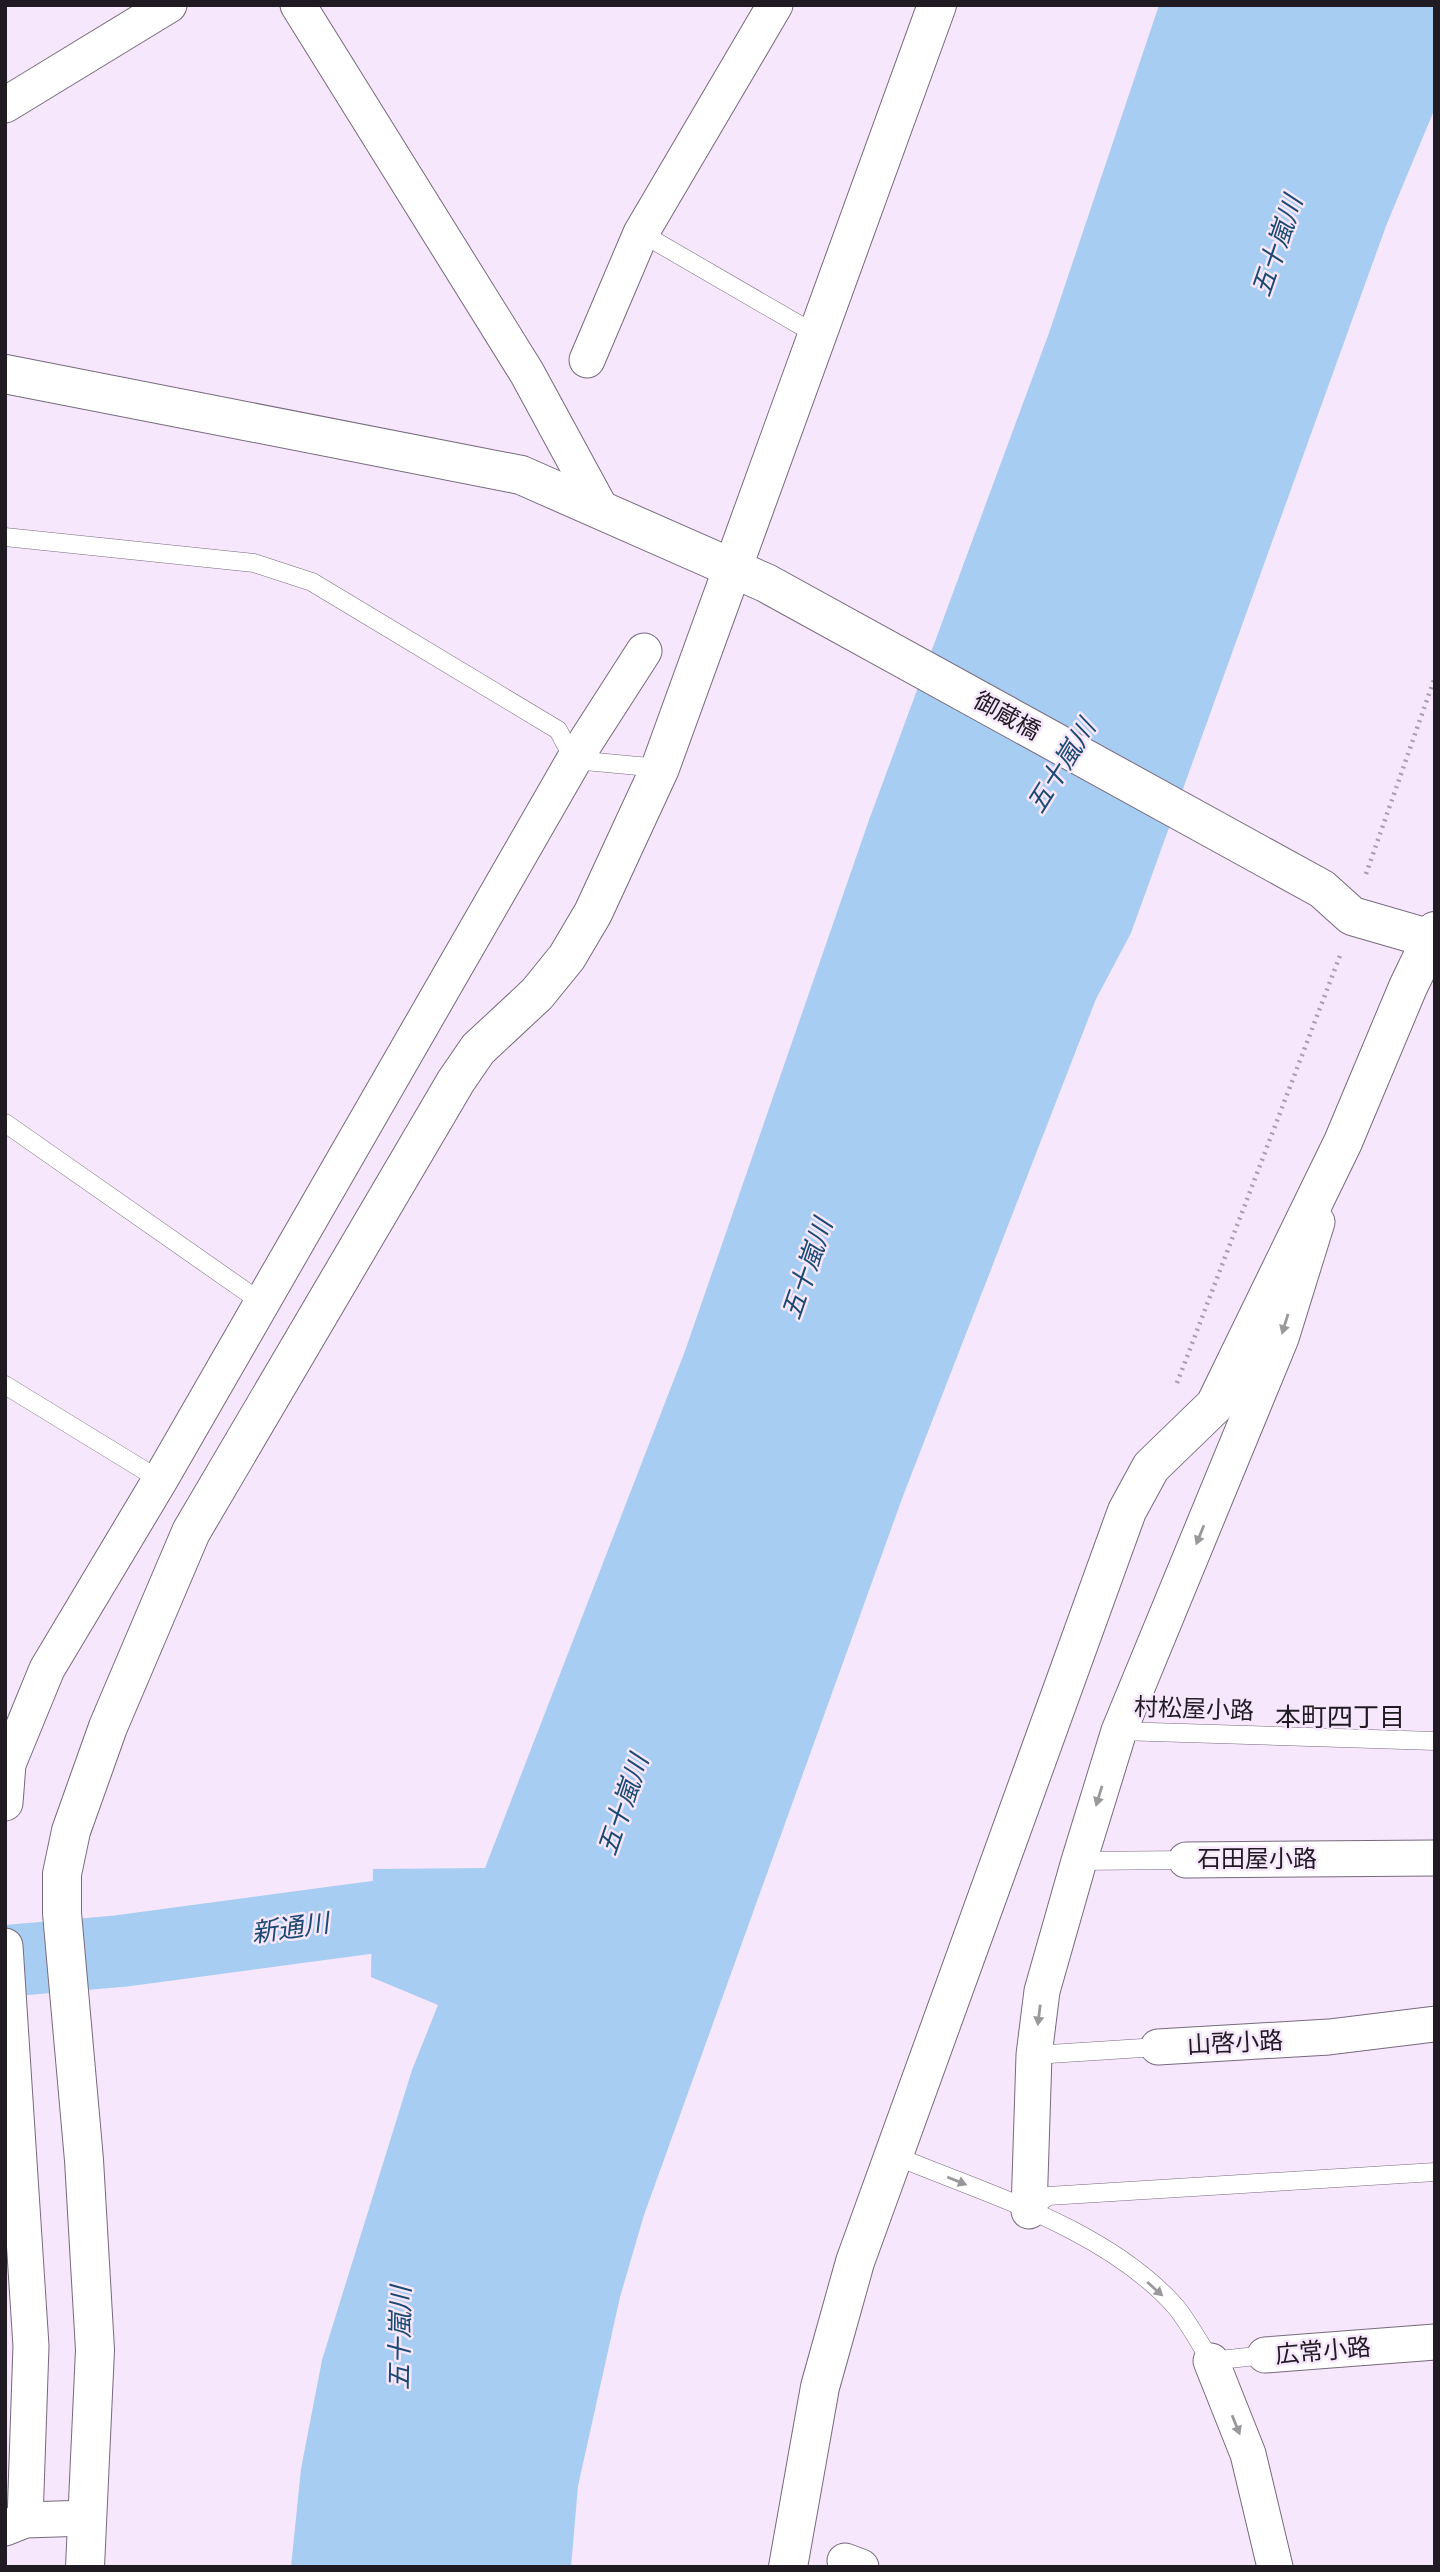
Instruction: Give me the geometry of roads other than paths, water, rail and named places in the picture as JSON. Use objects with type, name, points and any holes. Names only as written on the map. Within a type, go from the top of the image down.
[{"type":"street","points":[[5,105],[169,5]]},
{"type":"street","points":[[298,5],[527,373],[602,511]]},
{"type":"street","points":[[587,360],[641,233],[775,5]]},
{"type":"street","points":[[85,2567],[95,2350],[84,2160],[62,1913],[62,1874],[71,1831],[108,1727],[191,1532],[456,1082],[478,1049],[537,994],[567,957],[593,913],[660,768],[937,5]]},
{"type":"street","name":"御蔵橋","points":[[5,374],[521,475],[766,583],[1322,889],[1352,916],[1434,937]]},
{"type":"street","points":[[5,1803],[8,1764],[47,1669],[160,1480],[574,760],[644,651]]},
{"type":"street","points":[[788,2567],[820,2387],[855,2262],[1127,1511],[1151,1467],[1215,1405],[1343,1142],[1408,987],[1434,937]]},
{"type":"street","points":[[1029,2211],[1034,2055],[1042,1991],[1079,1861],[1119,1731],[1281,1338],[1343,1142]]},
{"type":"street","name":"石田屋小路","points":[[1186,1860],[1435,1858]]},
{"type":"street","points":[[5,1947],[31,2346],[15,2524],[88,2518]]},
{"type":"street","name":"山啓小路","points":[[1158,2047],[1329,2037],[1435,2024]]},
{"type":"street","name":"広常小路","points":[[1265,2355],[1435,2342]]},
{"type":"street","points":[[1211,2361],[1248,2454],[1275,2567]]},
{"type":"lane","points":[[641,233],[817,335]]},
{"type":"lane","points":[[5,537],[254,564],[312,582],[558,730],[574,760],[660,768]]},
{"type":"lane","points":[[5,1123],[261,1302]]},
{"type":"lane","points":[[5,1385],[160,1480]]},
{"type":"lane","name":"村松屋小路","points":[[1119,1731],[1435,1741]]},
{"type":"lane","name":"石田屋小路","points":[[1079,1861],[1186,1860]]},
{"type":"lane","name":"山啓小路","points":[[1034,2055],[1158,2047]]},
{"type":"lane","points":[[893,2155],[1079,2233],[1127,2263],[1176,2308],[1211,2361]]},
{"type":"lane","points":[[1029,2211],[1048,2196],[1435,2172]]},
{"type":"lane","name":"広常小路","points":[[1211,2361],[1265,2355]]},
{"type":"water","name":"五十嵐川","points":[[1159,5],[1435,5],[1435,108],[1386,226],[1131,933],[1096,999],[903,1496],[644,2215],[620,2297],[578,2486],[571,2567],[291,2567],[301,2469],[322,2360],[412,2070],[438,2005],[371,1977],[373,1869],[485,1868],[685,1351],[869,820],[1049,333]]},
{"type":"waterway","name":"新通川","points":[[5,1961],[121,1951],[382,1916],[469,1931]]},
{"type":"district","name":"本町四丁目","points":[[1340,1717]]}]
